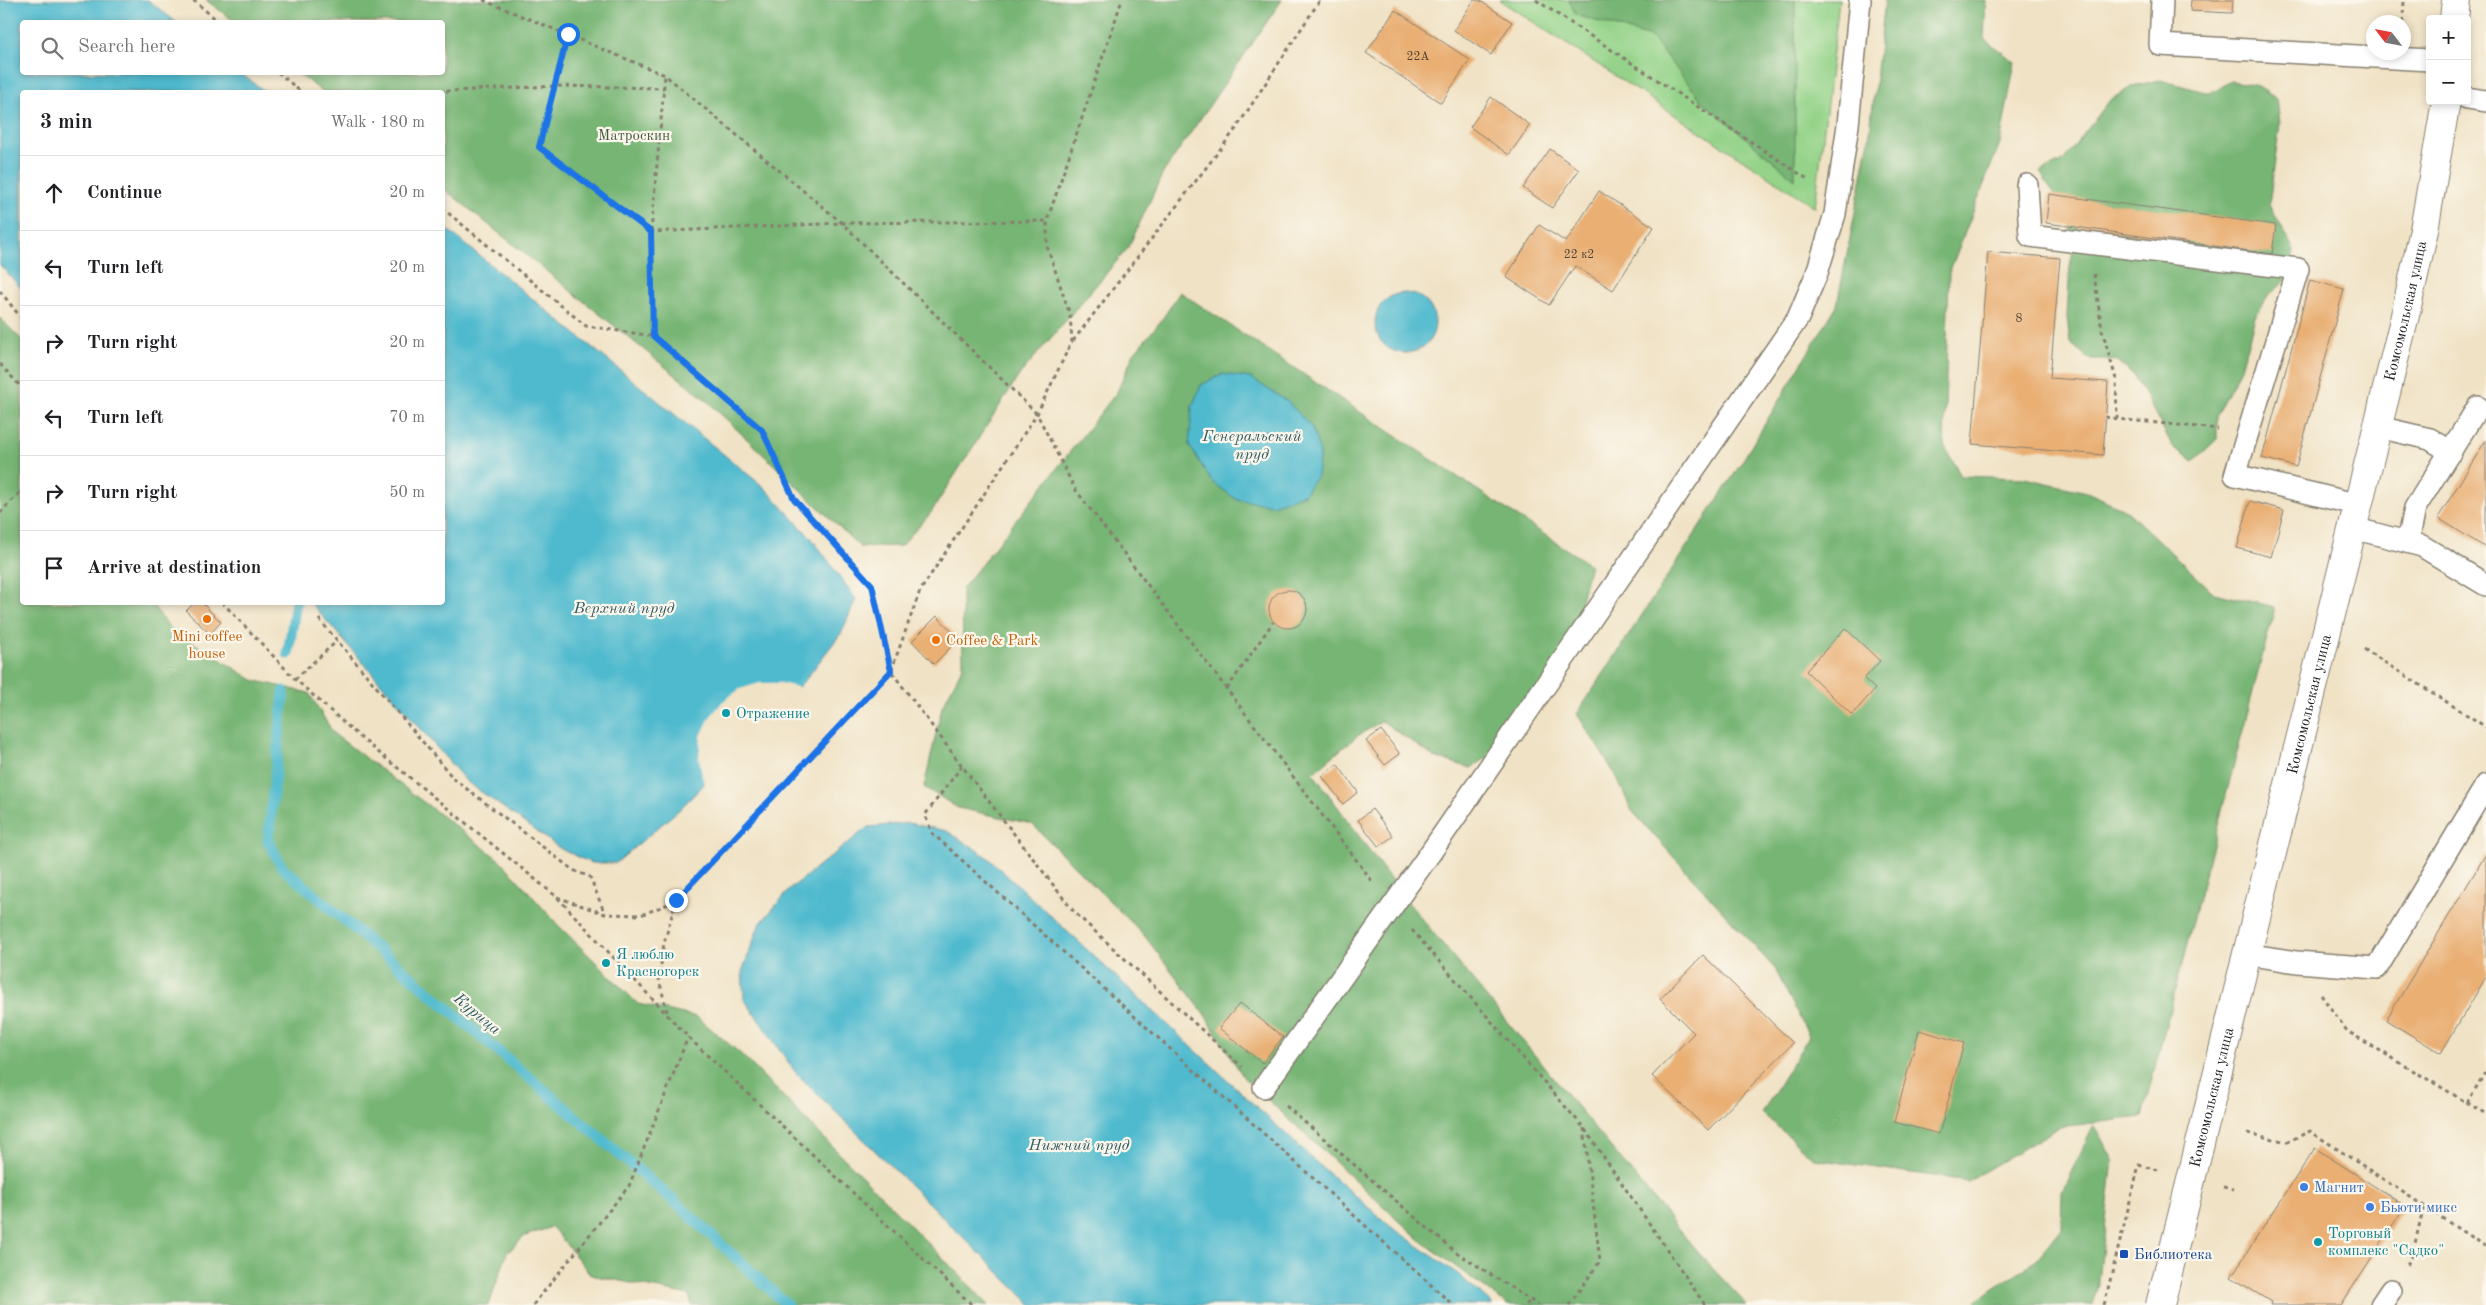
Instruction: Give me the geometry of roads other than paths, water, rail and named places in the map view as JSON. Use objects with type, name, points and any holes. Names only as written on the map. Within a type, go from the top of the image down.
[{"type":"street","points":[[2454,15],[2456,0]]},
{"type":"street","name":"Комсомольская улица","points":[[2160,1305],[2378,427],[2424,230],[2445,105]]},
{"type":"lane","points":[[1264,1087],[1602,606],[1798,318],[1817,274],[1835,214],[1848,125],[1860,0]]},
{"type":"lane","points":[[2162,0],[2160,45],[2426,60]]},
{"type":"lane","points":[[2471,99],[2486,101]]},
{"type":"lane","points":[[2027,185],[2030,236],[2298,270],[2235,475],[2356,516],[2408,542],[2422,546],[2486,585]]},
{"type":"lane","points":[[2408,542],[2415,508],[2478,407]]},
{"type":"lane","points":[[2378,427],[2430,439],[2451,452]]},
{"type":"lane","points":[[2246,954],[2297,962],[2377,968],[2486,785]]},
{"type":"water","points":[[0,0],[148,0],[173,20],[20,20],[20,75],[243,75],[263,90],[20,90],[20,287],[0,265]]},
{"type":"water","name":"Верхний пруд","points":[[445,228],[765,488],[813,540],[856,599],[842,632],[805,680],[681,808],[616,863],[591,863],[561,849],[466,781],[313,605],[445,605]]},
{"type":"water","points":[[1405,293],[1422,298],[1430,306],[1435,323],[1430,340],[1422,348],[1405,353],[1388,348],[1380,340],[1375,323],[1380,306],[1388,298]]},
{"type":"water","name":"Генеральский пруд","points":[[1222,374],[1251,378],[1288,402],[1311,426],[1320,452],[1317,476],[1304,494],[1273,505],[1236,499],[1212,482],[1189,445],[1192,407],[1201,385]]},
{"type":"water","name":"Нижний пруд","points":[[908,823],[947,831],[986,856],[1317,1163],[1390,1226],[1458,1274],[1493,1305],[1032,1305],[796,1073],[744,999],[742,972],[759,925],[790,889],[868,827]]},
{"type":"waterway","name":"Курица","points":[[288,654],[296,605]]},
{"type":"waterway","name":"Курица","points":[[284,691],[268,841],[282,867],[673,1200],[787,1305]]},
{"type":"place","name":"Mini coffee house","points":[[207,619]]},
{"type":"place","name":"Coffee & Park","points":[[936,640]]},
{"type":"place","name":"Отражение","points":[[726,713]]},
{"type":"place","name":"Я люблю Красногорск","points":[[606,963]]},
{"type":"place","name":"Магнит","points":[[2304,1187]]},
{"type":"place","name":"Бьюти микс","points":[[2370,1207]]},
{"type":"place","name":"Торговый комплекс \"Садко\"","points":[[2318,1242]]},
{"type":"place","name":"Библиотека","points":[[2124,1254]]},
{"type":"park label","name":"Матроскин","points":[[634,135]]}]
